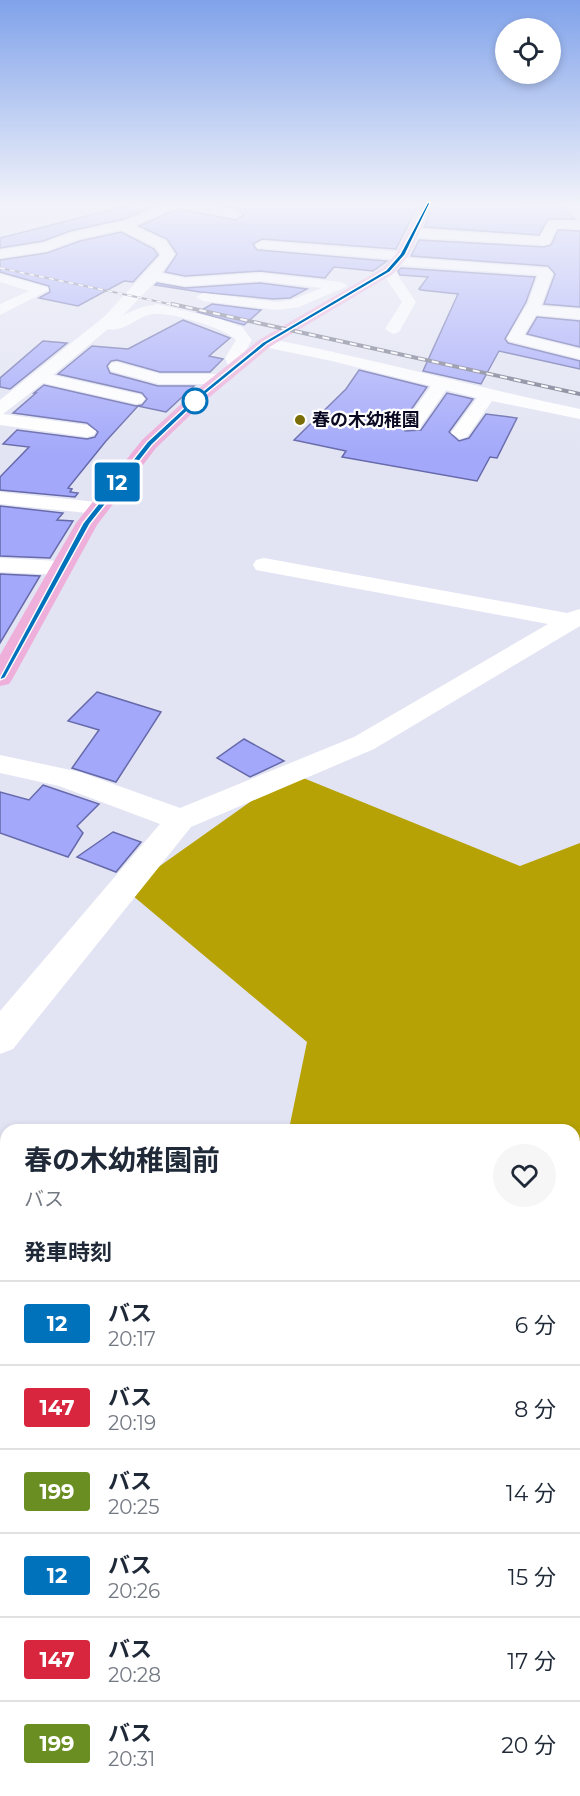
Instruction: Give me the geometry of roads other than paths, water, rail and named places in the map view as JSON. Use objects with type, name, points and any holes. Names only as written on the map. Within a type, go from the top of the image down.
[{"type":"main road","points":[[0,678],[60,568],[97,508],[149,444],[265,343],[314,314],[349,287]]},
{"type":"street","points":[[0,310],[42,290],[31,287]]},
{"type":"street","points":[[0,409],[102,328],[143,287]]},
{"type":"street","points":[[203,297],[277,306],[294,304],[338,287]]},
{"type":"street","points":[[393,329],[410,302],[402,287]]},
{"type":"street","points":[[541,287],[515,338],[580,354]]},
{"type":"street","points":[[102,328],[108,328],[147,310],[157,309],[215,322],[236,330],[244,340],[233,358],[228,373],[159,379],[117,367]]},
{"type":"street","points":[[531,310],[580,314]]},
{"type":"street","points":[[80,345],[69,339],[85,321]]},
{"type":"street","points":[[265,343],[580,414]]},
{"type":"street","points":[[38,377],[136,399]]},
{"type":"street","points":[[412,425],[442,383]]},
{"type":"street","points":[[460,433],[488,395]]},
{"type":"street","points":[[0,419],[87,431]]},
{"type":"street","points":[[0,498],[97,508]]},
{"type":"street","points":[[0,565],[60,568]]},
{"type":"street","points":[[264,565],[574,618]]},
{"type":"street","points":[[0,1038],[180,820],[364,743],[574,618]]},
{"type":"street","points":[[0,764],[29,768],[101,788],[180,820]]},
{"type":"railway","points":[[89,287],[179,306]]},
{"type":"railway","points":[[172,304],[580,394]]},
{"type":"place","name":"春の木幼稚園","points":[[300,420]]}]
